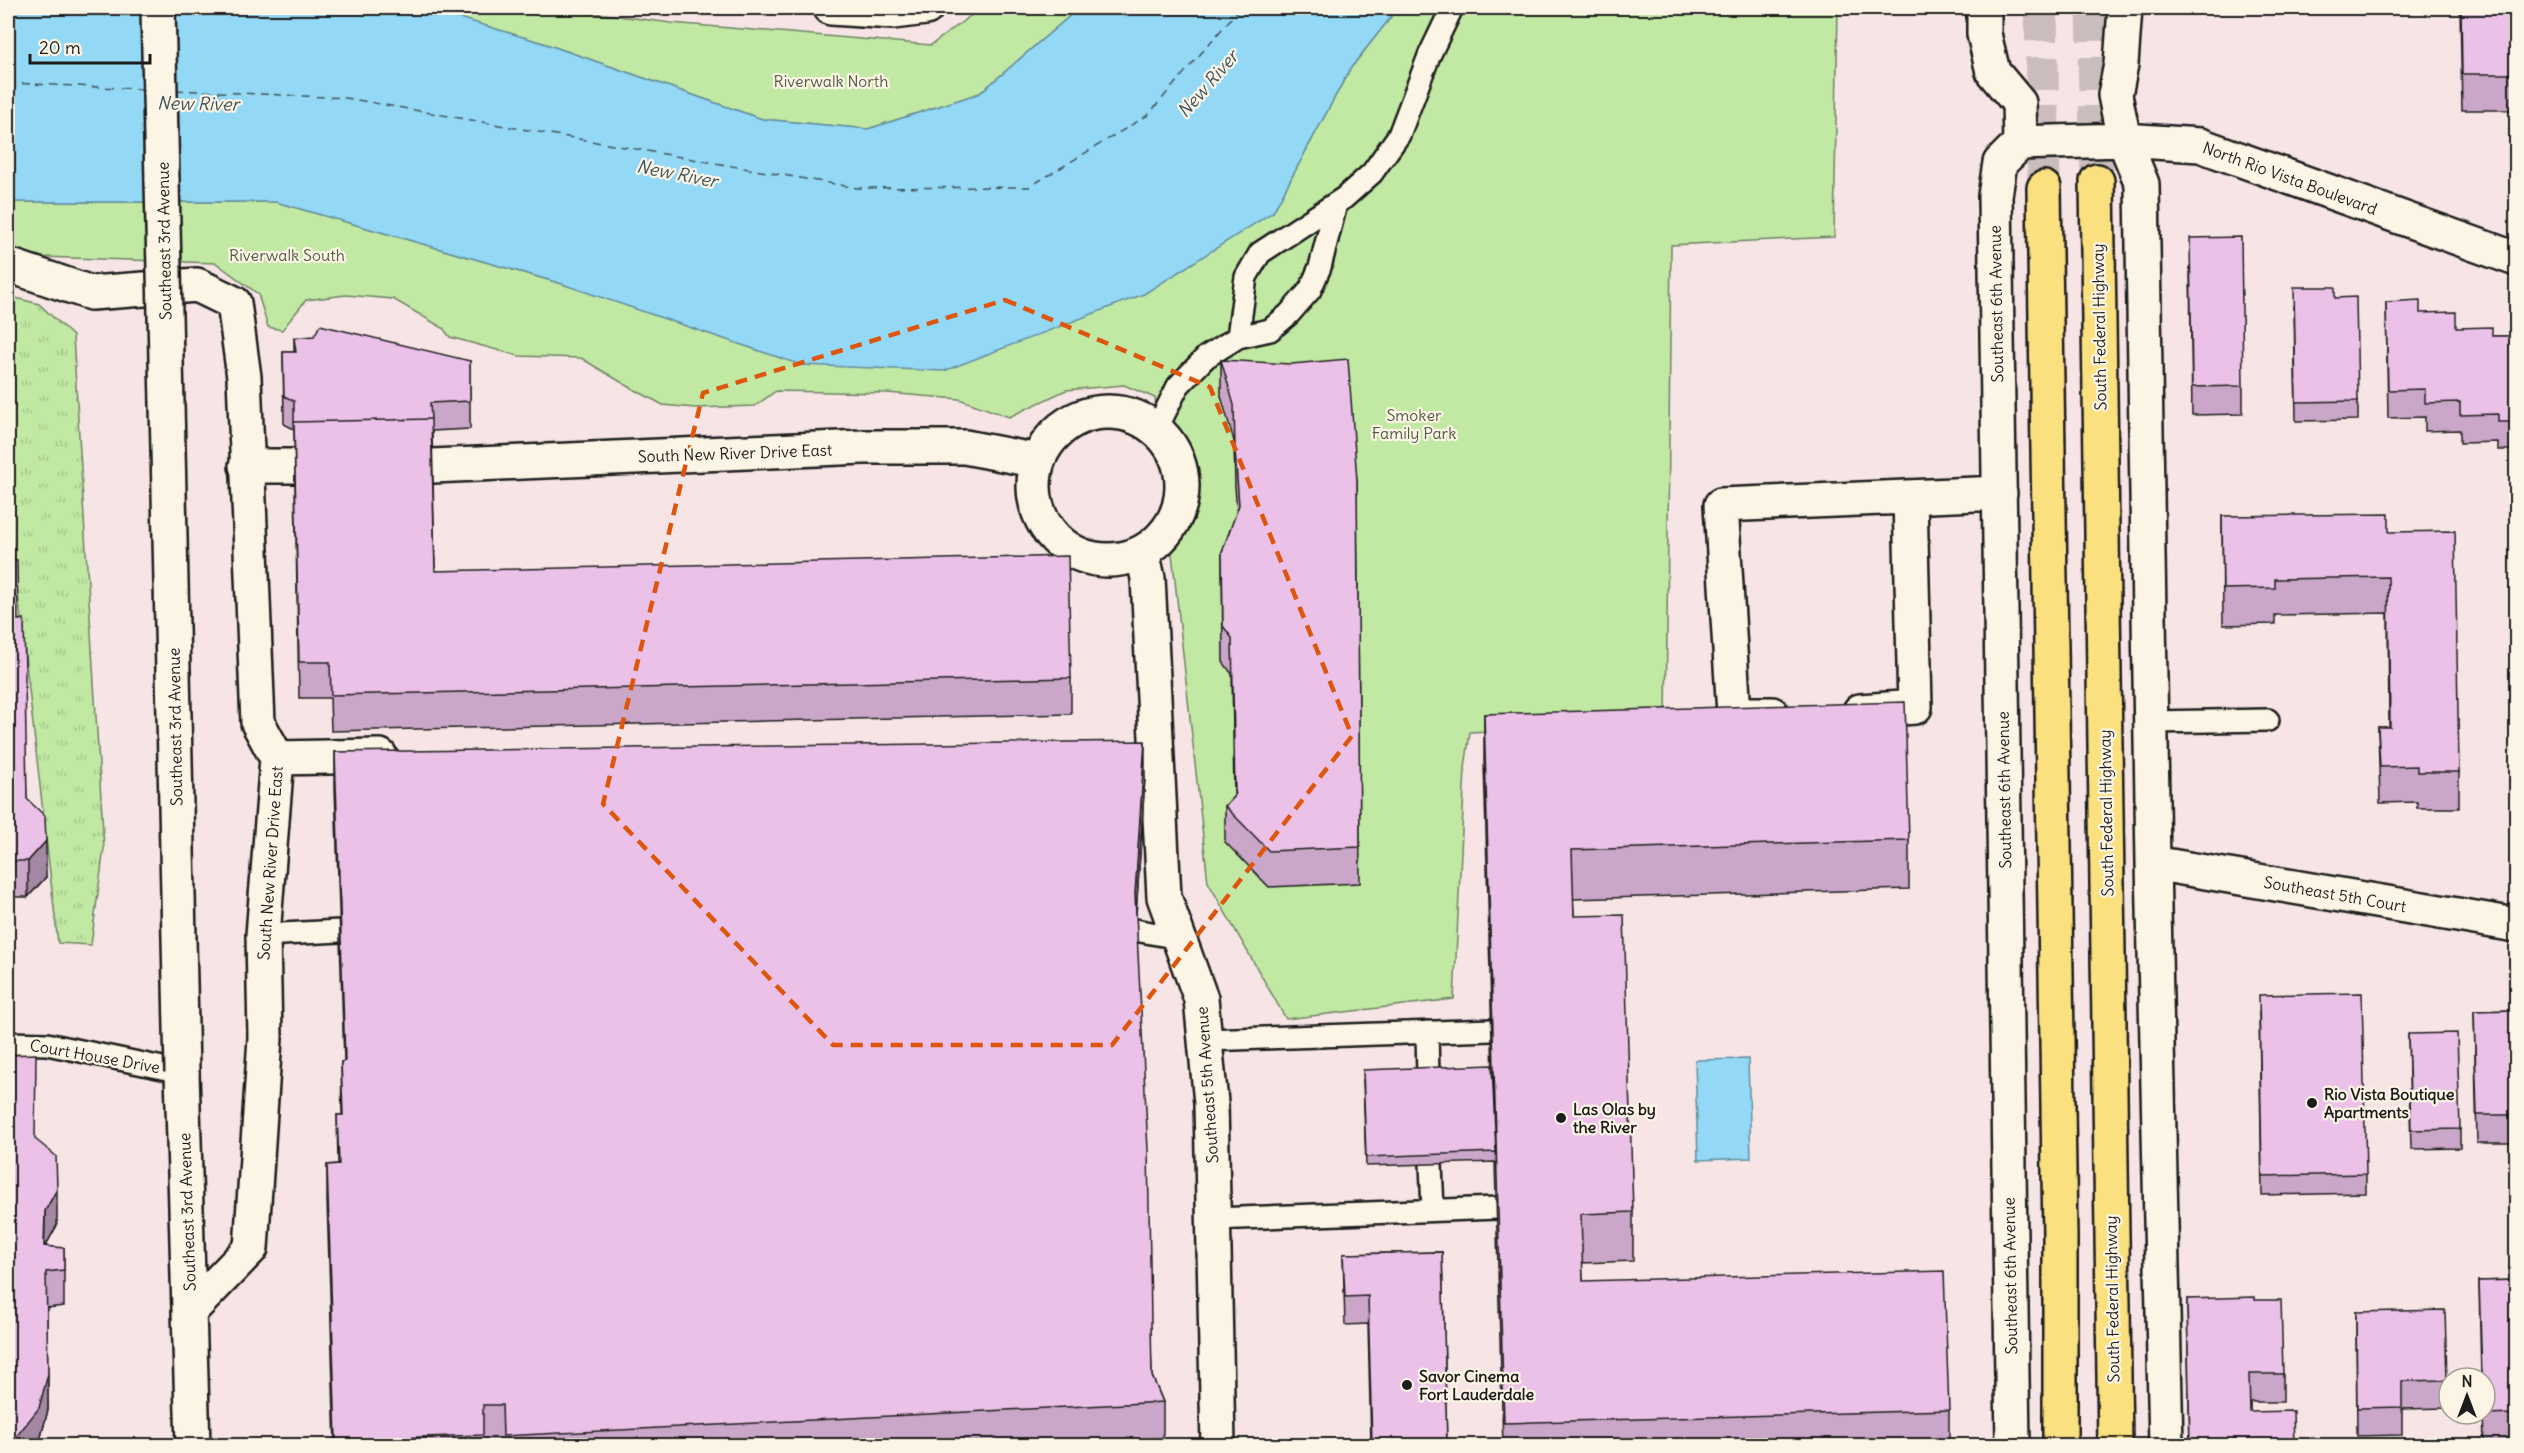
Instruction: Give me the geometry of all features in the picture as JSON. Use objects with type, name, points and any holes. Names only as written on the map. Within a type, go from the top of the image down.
[{"type":"main road","name":"South Federal Highway","points":[[2097,181],[2115,1446]]},
{"type":"main road","points":[[2044,188],[2060,1225],[2060,1446]]},
{"type":"street","name":"Southeast 3rd Avenue","points":[[158,8],[182,1072],[193,1446]]},
{"type":"street","points":[[837,8],[893,12],[926,8]]},
{"type":"street","points":[[1984,8],[1984,34],[1993,72],[2019,103],[2020,143]]},
{"type":"street","points":[[2125,8],[2121,64],[2115,95],[2124,140],[2142,184],[2153,863],[2166,1446]]},
{"type":"street","name":"North Rio Vista Boulevard","points":[[2020,143],[2124,140],[2200,145],[2517,259]]},
{"type":"street","name":"Southeast 6th Avenue","points":[[2013,1446],[1995,196],[2000,163],[2020,143]]},
{"type":"street","name":"South New River Drive East","points":[[8,265],[91,293],[196,285],[234,303],[244,377],[258,723],[277,758],[263,935],[265,1038],[251,1248],[190,1311]]},
{"type":"street","points":[[1111,412],[1134,417],[1156,430],[1170,446],[1180,467],[1182,490],[1176,515],[1163,537],[1142,552],[1118,560],[1092,559],[1068,549],[1049,532],[1037,509],[1033,483],[1038,461],[1050,440],[1066,424],[1088,415],[1111,412]]},
{"type":"street","name":"South New River Drive East","points":[[432,466],[863,447],[965,447],[1038,461]]},
{"type":"street","points":[[246,466],[294,466]]},
{"type":"street","points":[[1799,714],[1734,714],[1721,505],[2000,493]]},
{"type":"street","points":[[1832,723],[1831,714],[1915,707],[1910,497]]},
{"type":"street","name":"Southeast 5th Avenue","points":[[1142,552],[1148,578],[1144,742],[1164,897],[1201,999],[1211,1103],[1218,1446]]},
{"type":"street","points":[[277,758],[408,756]]},
{"type":"street","name":"Southeast 5th Court","points":[[2153,863],[2517,925]]},
{"type":"lane","points":[[1238,337],[1246,277],[1260,253],[1336,204],[1372,173],[1399,135],[1429,56],[1452,8]]},
{"type":"lane","points":[[1156,430],[1178,386],[1206,357],[1238,337],[1270,330],[1289,314],[1310,290],[1320,267],[1336,204]]},
{"type":"lane","points":[[2151,722],[2268,720]]},
{"type":"lane","points":[[1135,930],[1179,938]]},
{"type":"lane","points":[[263,935],[340,931]]},
{"type":"lane","points":[[1205,1040],[1492,1030]]},
{"type":"lane","points":[[1427,1032],[1428,1077]]},
{"type":"lane","name":"Court House Drive","points":[[8,1043],[47,1044],[182,1072]]},
{"type":"lane","points":[[1431,1164],[1433,1209]]},
{"type":"lane","points":[[1214,1219],[1497,1208]]},
{"type":"highlighted area","points":[[1005,300],[1210,387],[1352,736],[1112,1045],[833,1045],[603,804],[703,393]]},
{"type":"green space","name":"Riverwalk North","points":[[426,8],[559,8],[671,23],[931,45],[981,8],[1079,8],[980,93],[868,129],[762,119],[543,43]]},
{"type":"green space","name":"Smoker Family Park","points":[[1398,8],[1838,8],[1834,237],[1671,245],[1666,723],[1470,732],[1465,768],[1454,999],[1286,1019],[1208,882],[1155,398],[1124,385],[1066,390],[1009,417],[959,399],[887,393],[776,391],[755,406],[695,408],[663,405],[581,358],[519,356],[450,337],[443,328],[393,299],[346,295],[306,300],[282,330],[268,327],[258,294],[216,263],[42,257],[8,247],[8,202],[276,202],[559,283],[1273,212],[1350,69]]},
{"type":"green space","points":[[8,296],[39,304],[73,336],[104,848],[91,945],[58,943],[8,506]]},
{"type":"water","name":"New River","points":[[8,8],[426,8],[543,43],[762,119],[868,129],[980,93],[1079,8],[1398,8],[1350,69],[1273,212],[1144,294],[944,371],[801,365],[559,283],[276,202],[8,202]]},
{"type":"water","points":[[1748,1059],[1751,1158],[1698,1160],[1695,1060]]},
{"type":"building","points":[[2461,8],[2517,8],[2515,74],[2462,74]]},
{"type":"building","points":[[2241,237],[2243,386],[2192,387],[2190,238]]},
{"type":"building","points":[[2294,287],[2335,287],[2335,298],[2356,297],[2358,401],[2296,402]]},
{"type":"building","points":[[2420,300],[2420,313],[2456,312],[2456,328],[2492,327],[2492,336],[2517,336],[2517,422],[2498,422],[2498,414],[2460,415],[2460,402],[2425,403],[2425,389],[2388,390],[2386,302]]},
{"type":"building","points":[[320,325],[470,361],[470,401],[430,403],[431,419],[294,422],[294,401],[284,396],[283,352],[296,352],[294,338],[314,336]]},
{"type":"building","points":[[1348,359],[1357,480],[1360,847],[1269,851],[1225,806],[1235,795],[1232,638],[1223,626],[1222,552],[1239,505],[1234,405],[1221,360],[1291,364]]},
{"type":"building","points":[[431,419],[435,571],[1068,556],[1071,678],[331,695],[330,662],[299,662],[294,422]]},
{"type":"building","points":[[2389,514],[2389,532],[2455,531],[2459,772],[2417,772],[2417,766],[2380,767],[2378,727],[2390,727],[2388,577],[2275,579],[2275,588],[2223,589],[2222,516]]},
{"type":"building","points":[[8,560],[17,560],[18,620],[24,619],[27,799],[45,816],[46,841],[28,861],[8,861]]},
{"type":"building","name":"Las Olas by the River","points":[[1905,702],[1909,840],[1572,850],[1574,916],[1624,915],[1633,1212],[1581,1214],[1583,1281],[1944,1271],[1949,1410],[1504,1423],[1484,714]]},
{"type":"building","points":[[1145,741],[1135,894],[1148,1150],[1152,1376],[1163,1402],[503,1436],[502,1405],[483,1405],[483,1435],[336,1440],[327,1165],[339,1164],[337,1115],[343,1115],[341,1062],[345,1061],[335,752]]},
{"type":"building","name":"Rio Vista Boutique Apartments","points":[[2362,993],[2366,1174],[2262,1176],[2259,995]]},
{"type":"building","points":[[2517,1010],[2517,1115],[2477,1115],[2474,1011]]},
{"type":"building","points":[[2457,1033],[2460,1129],[2411,1130],[2408,1034]]},
{"type":"building","points":[[36,1054],[35,1139],[56,1156],[57,1189],[45,1211],[44,1246],[64,1248],[64,1270],[46,1272],[48,1374],[39,1408],[16,1437],[8,1441],[8,1055]]},
{"type":"building","points":[[1492,1065],[1496,1152],[1366,1157],[1363,1070]]},
{"type":"building","name":"Savor Cinema Fort Lauderdale","points":[[1442,1252],[1447,1446],[1372,1446],[1368,1296],[1345,1297],[1343,1254]]},
{"type":"building","points":[[2517,1280],[2517,1414],[2497,1415],[2497,1366],[2482,1366],[2479,1281]]},
{"type":"building","points":[[2255,1297],[2255,1300],[2281,1300],[2283,1374],[2249,1374],[2250,1412],[2293,1411],[2294,1446],[2190,1446],[2187,1299]]},
{"type":"building","points":[[2445,1310],[2447,1366],[2437,1366],[2437,1380],[2402,1381],[2402,1407],[2357,1408],[2356,1312]]},
{"type":"ferry route","points":[[176,90],[346,98],[857,188],[1029,187],[1148,115],[1240,8]]},
{"type":"ferry route","points":[[8,83],[144,89]]},
{"type":"tunnel","points":[[2041,8],[2044,188]]},
{"type":"tunnel","points":[[2093,8],[2097,181]]},
{"type":"place","name":"Rio Vista Boutique Apartments","points":[[2312,1103]]},
{"type":"place","name":"Las Olas by the River","points":[[1561,1118]]},
{"type":"place","name":"Savor Cinema Fort Lauderdale","points":[[1407,1385]]},
{"type":"park label","name":"Riverwalk South","points":[[287,255]]}]
